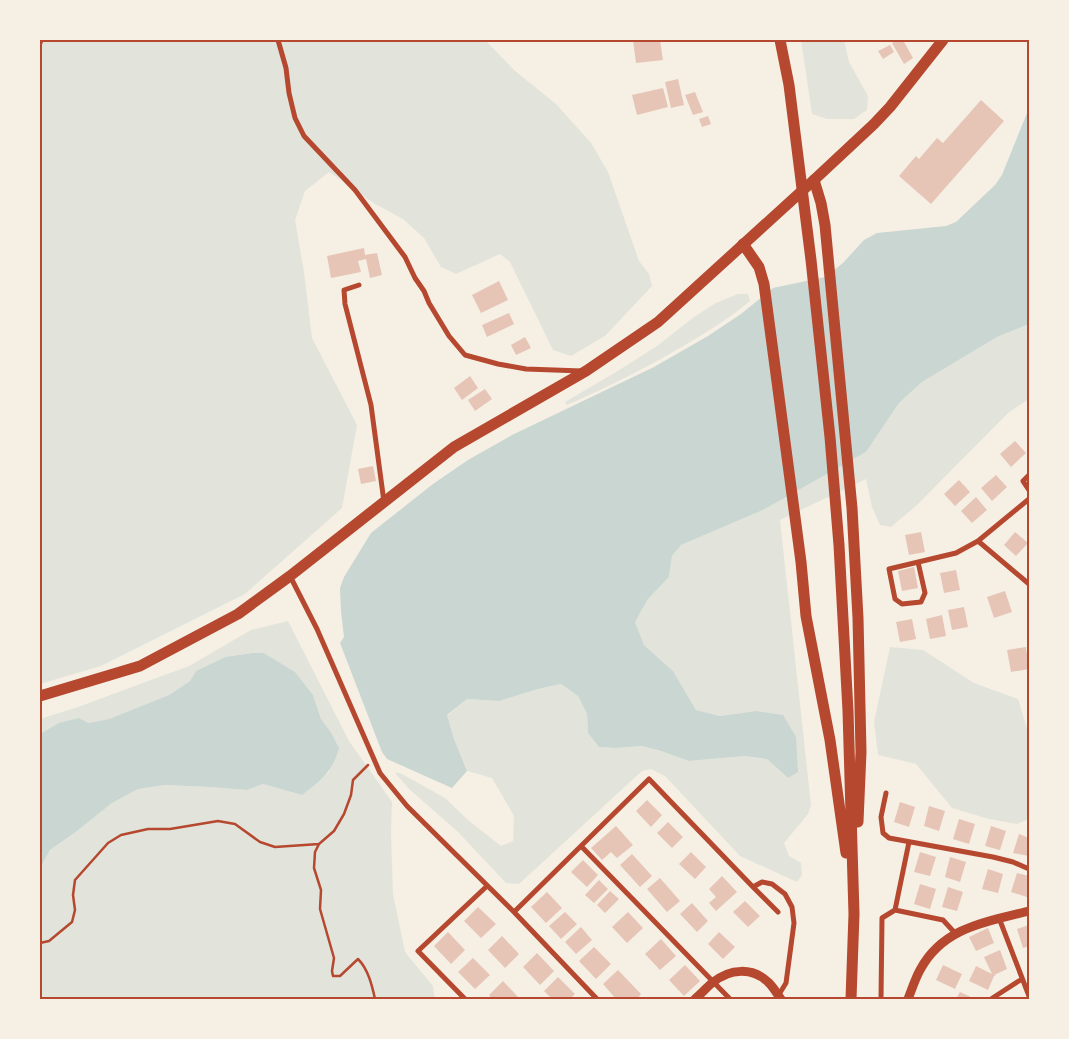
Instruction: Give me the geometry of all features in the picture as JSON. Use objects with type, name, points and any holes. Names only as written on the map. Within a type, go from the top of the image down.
[{"type":"main road","points":[[780,40],[789,84],[811,260],[830,437],[839,545],[848,711],[854,914]]},
{"type":"main road","points":[[40,696],[140,666],[238,614],[290,576],[454,447],[586,371],[658,322],[814,180],[890,107],[943,40]]},
{"type":"main road","points":[[814,180],[825,225],[852,508],[858,618],[861,752],[851,999]]},
{"type":"main road","points":[[742,244],[759,267],[764,284],[801,562],[806,616],[830,740],[854,914]]},
{"type":"street","points":[[278,40],[286,68],[295,118],[304,136],[354,190],[405,257],[449,336],[465,355],[526,369],[586,371]]},
{"type":"street","points":[[359,285],[344,290],[345,304],[371,405],[384,502]]},
{"type":"street","points":[[1029,475],[1023,481],[1029,490]]},
{"type":"street","points":[[918,562],[925,593],[921,602],[902,604],[895,599],[888,569],[956,553],[978,541],[1029,499]]},
{"type":"street","points":[[978,541],[1029,584]]},
{"type":"street","points":[[290,576],[317,629],[380,773],[406,806],[514,912],[597,999]]},
{"type":"street","points":[[514,912],[649,779],[778,912]]},
{"type":"street","points":[[886,793],[881,818],[883,833],[889,838],[993,857],[1013,862],[1029,869]]},
{"type":"street","points":[[895,910],[909,842]]},
{"type":"street","points":[[581,846],[730,999]]},
{"type":"street","points":[[695,999],[720,977],[732,972],[745,971],[759,974],[780,997],[786,983],[794,923],[792,907],[785,894],[772,884],[762,882],[753,886]]},
{"type":"street","points":[[464,999],[418,951],[487,886]]},
{"type":"street","points":[[881,999],[882,918],[895,910],[943,920],[955,933]]},
{"type":"street","points":[[908,999],[920,971],[929,956],[940,944],[955,933],[973,925],[1029,911]]},
{"type":"street","points":[[999,918],[1029,996]]},
{"type":"street","points":[[991,999],[1022,979]]},
{"type":"path","points":[[374,760],[353,780],[351,795],[339,822],[334,831],[319,844],[315,852],[314,868],[321,890],[320,909],[334,958],[333,976],[340,976],[358,959],[363,964],[375,999]]},
{"type":"path","points":[[40,943],[49,940],[72,922],[75,910],[73,896],[75,880],[108,843],[121,835],[148,829],[170,829],[218,821],[235,824],[260,842],[275,848],[319,844]]},
{"type":"shaded area","points":[[40,40],[485,40],[514,70],[556,104],[591,143],[608,172],[639,261],[649,274],[652,286],[605,336],[571,356],[553,350],[510,262],[500,254],[456,274],[441,267],[424,238],[403,219],[375,204],[329,172],[305,191],[295,220],[312,338],[357,425],[342,508],[245,594],[101,666],[40,684]]},
{"type":"shaded area","points":[[801,40],[844,40],[849,62],[868,96],[867,110],[854,119],[827,119],[812,114]]},
{"type":"shaded area","points":[[1029,108],[1029,324],[997,337],[922,382],[899,403],[866,452],[763,510],[681,545],[672,556],[669,577],[648,599],[635,622],[644,645],[673,671],[696,710],[720,716],[756,711],[783,715],[796,737],[798,772],[788,778],[767,759],[745,756],[689,761],[642,746],[599,747],[588,733],[587,714],[578,696],[561,684],[499,701],[467,699],[447,715],[467,771],[452,788],[387,759],[382,752],[340,643],[344,637],[340,588],[344,577],[371,533],[433,484],[468,460],[512,435],[654,367],[708,336],[741,314],[773,288],[825,277],[843,263],[864,240],[877,233],[946,226],[956,222],[995,185],[1002,175]]},
{"type":"shaded area","points":[[738,294],[748,294],[750,301],[727,319],[645,368],[567,405],[565,402],[657,346],[694,317],[716,303]]},
{"type":"shaded area","points":[[1029,324],[1029,399],[1009,412],[917,505],[891,527],[880,525],[872,507],[866,479],[780,520],[811,805],[808,814],[784,843],[789,856],[801,863],[802,875],[797,882],[740,856],[665,776],[651,769],[642,771],[519,884],[506,883],[457,831],[409,789],[395,773],[400,773],[445,798],[468,820],[501,846],[513,841],[514,816],[492,778],[467,771],[447,716],[467,699],[499,701],[561,684],[578,696],[587,714],[588,733],[599,747],[642,746],[689,761],[745,756],[767,759],[788,778],[756,711],[720,716],[696,710],[673,671],[644,645],[635,622],[648,599],[669,577],[672,556],[681,545],[763,510],[866,452],[899,403],[922,382],[997,337]]},
{"type":"shaded area","points":[[288,621],[349,741],[392,802],[393,894],[405,952],[433,986],[435,999],[40,999],[40,868],[50,850],[112,803],[138,789],[165,785],[247,790],[263,784],[302,795],[329,772],[330,731],[321,719],[313,695],[295,672],[264,653],[225,657],[196,671],[190,681],[169,695],[109,719],[40,734],[40,719],[189,666],[251,630]]},
{"type":"shaded area","points":[[890,647],[923,650],[974,683],[1018,699],[1029,735],[1029,819],[1017,824],[989,819],[952,808],[916,764],[878,755],[874,722]]},
{"type":"shaded area","points":[[264,653],[295,672],[313,695],[321,719],[339,748],[333,764],[320,780],[302,795],[263,784],[247,790],[165,785],[138,789],[112,803],[50,850],[40,868],[40,734],[59,723],[79,718],[88,723],[109,719],[169,695],[190,681],[196,671],[225,657]]},
{"type":"building","points":[[633,40],[660,40],[663,60],[636,63]]},
{"type":"building","points":[[897,40],[903,40],[913,58],[904,64],[892,43]]},
{"type":"building","points":[[890,45],[894,52],[883,59],[878,51]]},
{"type":"building","points":[[678,79],[684,105],[671,108],[665,82]]},
{"type":"building","points":[[663,88],[668,107],[637,115],[632,95]]},
{"type":"building","points":[[695,92],[703,112],[693,115],[685,95]]},
{"type":"building","points":[[981,100],[1004,121],[931,204],[899,176],[916,156],[919,159],[937,138],[943,143]]},
{"type":"building","points":[[708,116],[711,124],[702,127],[699,119]]},
{"type":"building","points":[[364,248],[365,255],[377,253],[382,275],[370,278],[366,259],[358,261],[361,272],[331,278],[327,256]]},
{"type":"building","points":[[499,281],[508,300],[481,313],[472,295]]},
{"type":"building","points":[[509,313],[514,324],[487,337],[482,325]]},
{"type":"building","points":[[525,337],[531,348],[516,355],[511,345]]},
{"type":"building","points":[[470,376],[478,388],[462,400],[454,388]]},
{"type":"building","points":[[485,389],[492,399],[475,411],[468,400]]},
{"type":"building","points":[[1015,441],[1026,453],[1011,467],[1000,454]]},
{"type":"building","points":[[373,466],[376,481],[361,484],[358,469]]},
{"type":"building","points":[[996,475],[1007,487],[992,501],[981,488]]},
{"type":"building","points":[[959,480],[970,492],[955,506],[944,494]]},
{"type":"building","points":[[976,497],[987,510],[972,523],[961,511]]},
{"type":"building","points":[[921,532],[925,552],[909,555],[905,535]]},
{"type":"building","points":[[1015,532],[1028,543],[1016,556],[1004,545]]},
{"type":"building","points":[[914,567],[918,588],[902,591],[898,571]]},
{"type":"building","points":[[956,570],[960,590],[944,593],[940,573]]},
{"type":"building","points":[[1005,591],[1012,612],[994,618],[987,597]]},
{"type":"building","points":[[964,607],[968,627],[952,630],[948,610]]},
{"type":"building","points":[[942,615],[946,636],[930,639],[926,619]]},
{"type":"building","points":[[912,619],[916,639],[900,642],[896,622]]},
{"type":"building","points":[[1026,647],[1029,669],[1011,672],[1007,650]]},
{"type":"building","points":[[647,800],[662,815],[651,827],[636,811]]},
{"type":"building","points":[[900,802],[915,807],[909,827],[894,822]]},
{"type":"building","points":[[929,806],[945,811],[939,831],[924,826]]},
{"type":"building","points":[[959,819],[975,824],[969,844],[953,839]]},
{"type":"building","points":[[668,822],[683,837],[672,848],[657,833]]},
{"type":"building","points":[[616,826],[633,845],[617,858],[611,852],[602,860],[591,848]]},
{"type":"building","points":[[991,826],[1006,831],[1000,850],[985,846]]},
{"type":"building","points":[[1019,834],[1029,838],[1029,856],[1013,853]]},
{"type":"building","points":[[691,852],[706,867],[695,879],[679,864]]},
{"type":"building","points":[[920,852],[936,857],[930,876],[914,872]]},
{"type":"building","points":[[632,854],[652,876],[640,887],[620,865]]},
{"type":"building","points":[[950,857],[966,862],[960,882],[945,877]]},
{"type":"building","points":[[583,860],[598,875],[587,887],[571,872]]},
{"type":"building","points":[[988,869],[1003,874],[998,893],[982,889]]},
{"type":"building","points":[[1017,873],[1029,876],[1027,897],[1011,892]]},
{"type":"building","points":[[722,876],[737,892],[716,911],[709,903],[716,897],[709,889]]},
{"type":"building","points":[[660,878],[680,901],[667,912],[647,889]]},
{"type":"building","points":[[599,880],[608,889],[594,903],[585,895]]},
{"type":"building","points":[[920,884],[936,889],[930,909],[914,904]]},
{"type":"building","points":[[948,887],[963,892],[957,911],[942,907]]},
{"type":"building","points":[[610,891],[619,899],[605,913],[597,905]]},
{"type":"building","points":[[547,892],[562,908],[546,923],[531,907]]},
{"type":"building","points":[[745,901],[760,916],[748,927],[733,912]]},
{"type":"building","points":[[692,903],[708,921],[697,932],[680,914]]},
{"type":"building","points":[[478,907],[496,924],[481,938],[464,921]]},
{"type":"building","points":[[565,912],[577,924],[561,939],[549,926]]},
{"type":"building","points":[[628,912],[643,928],[627,943],[612,927]]},
{"type":"building","points":[[1029,925],[1029,946],[1023,948],[1017,929]]},
{"type":"building","points":[[581,927],[592,940],[576,954],[565,942]]},
{"type":"building","points":[[988,928],[994,943],[976,951],[969,937]]},
{"type":"building","points":[[448,932],[465,950],[451,964],[434,946]]},
{"type":"building","points":[[719,932],[735,947],[723,959],[708,944]]},
{"type":"building","points":[[502,936],[519,954],[505,968],[488,950]]},
{"type":"building","points":[[661,939],[676,956],[660,970],[645,954]]},
{"type":"building","points":[[594,947],[611,964],[596,979],[579,961]]},
{"type":"building","points":[[1000,950],[1007,969],[994,975],[996,976],[994,976],[988,990],[969,981],[976,966],[992,974],[984,957]]},
{"type":"building","points":[[537,953],[554,971],[540,985],[523,967]]},
{"type":"building","points":[[473,958],[490,975],[475,989],[458,972]]},
{"type":"building","points":[[685,965],[700,981],[684,996],[669,980]]},
{"type":"building","points":[[943,965],[962,974],[955,989],[936,980]]},
{"type":"building","points":[[618,970],[641,994],[637,999],[616,999],[603,984]]},
{"type":"building","points":[[558,977],[575,994],[570,999],[552,999],[544,991]]},
{"type":"building","points":[[503,981],[520,999],[492,999],[489,995]]},
{"type":"building","points":[[960,992],[975,999],[956,999]]}]
